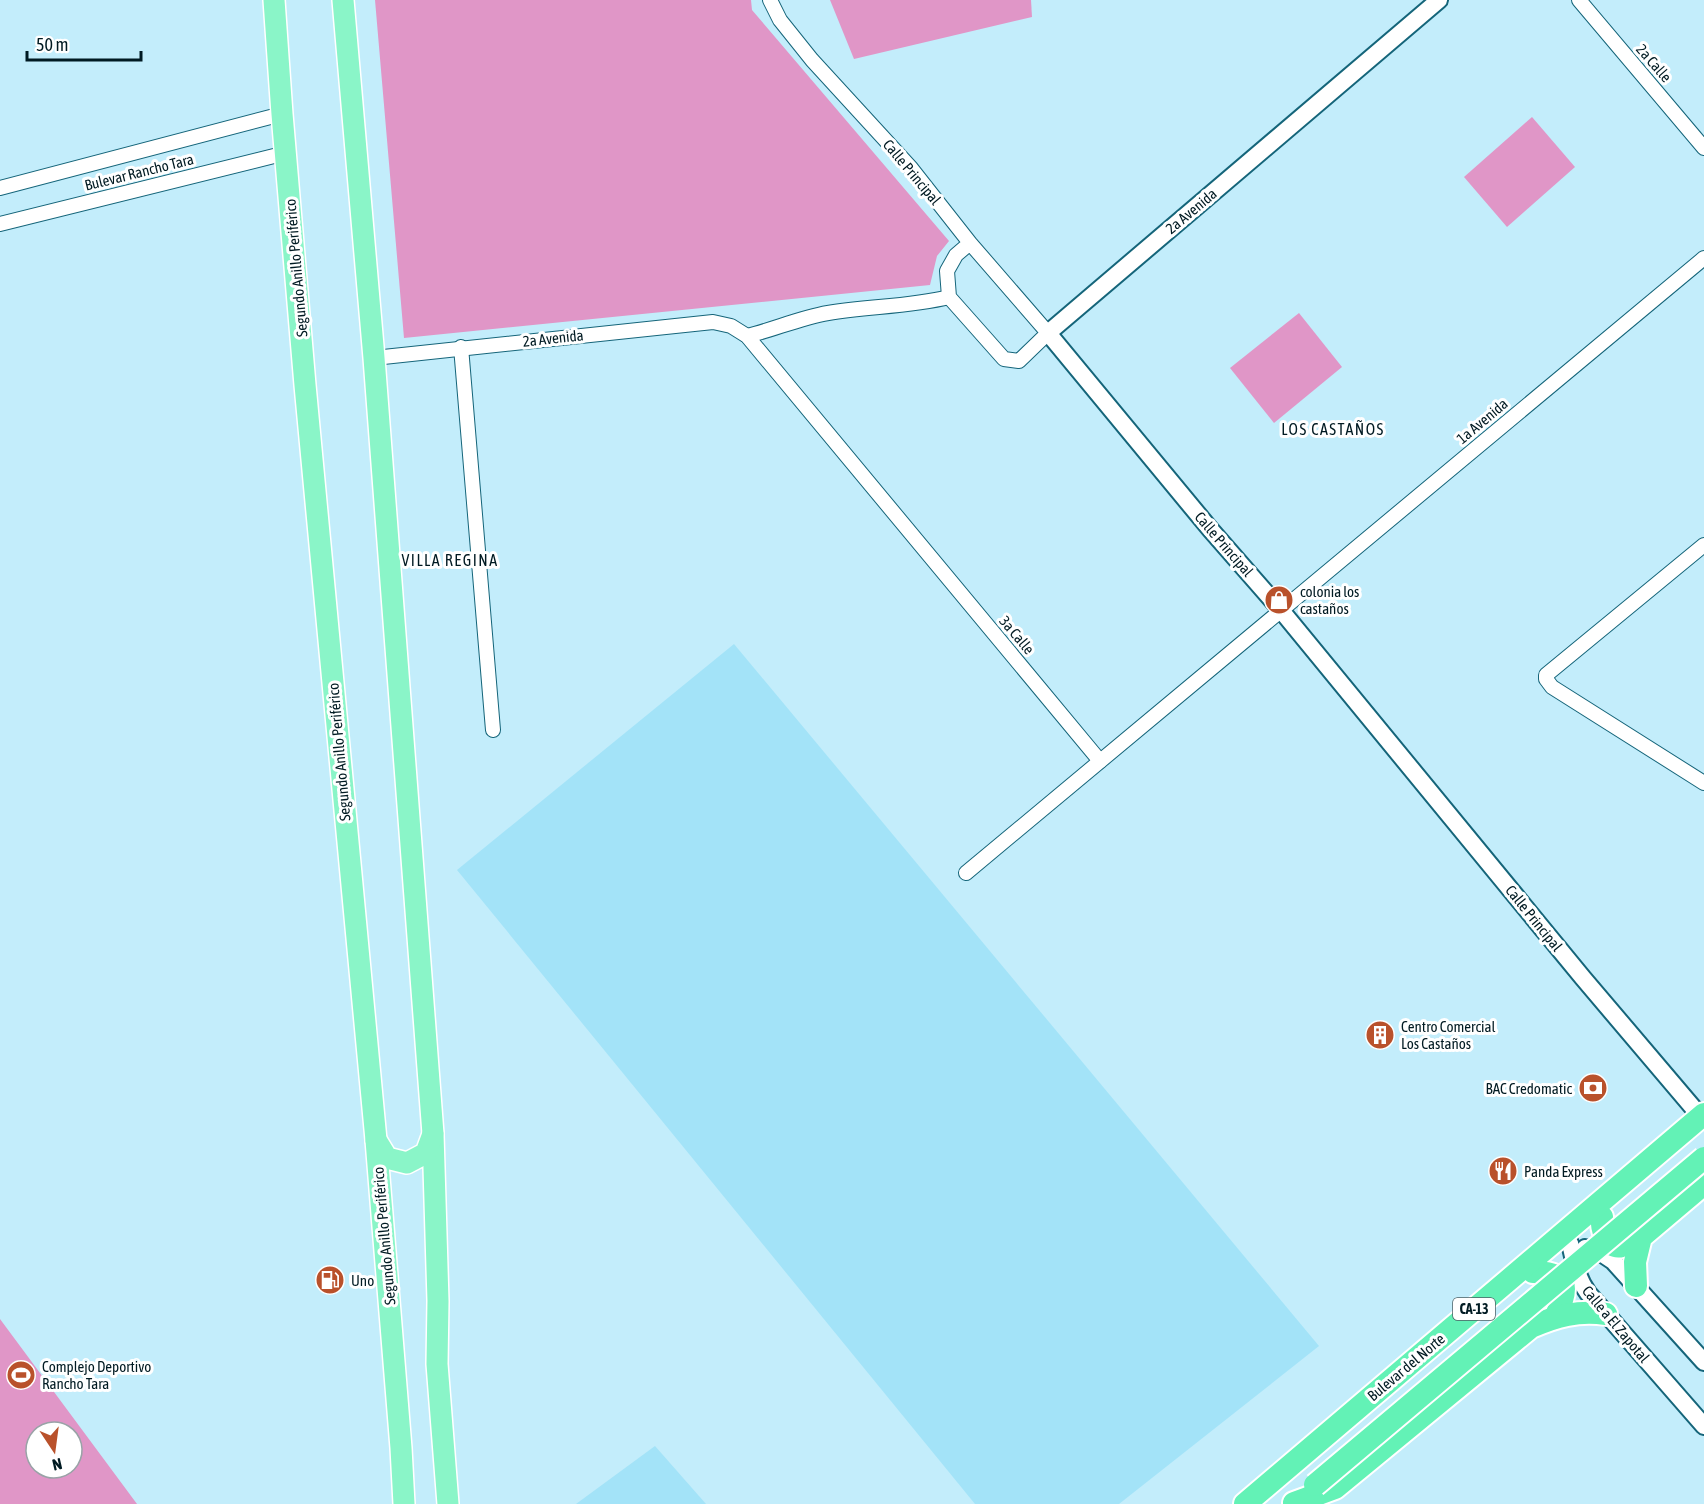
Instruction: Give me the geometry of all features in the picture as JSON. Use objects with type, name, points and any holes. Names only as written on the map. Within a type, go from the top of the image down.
[{"type":"highway","points":[[1325,1437],[1338,1433],[1602,1217],[1703,1120]]},
{"type":"highway","name":"Bulevar del Norte","points":[[1245,1504],[1703,1120]]},
{"type":"highway","name":"CA-13","points":[[1293,1504],[1704,1158]]},
{"type":"highway","points":[[1602,1217],[1603,1235],[1615,1246],[1622,1246],[1641,1237],[1704,1184]]},
{"type":"highway","points":[[1636,1286],[1635,1262],[1641,1237]]},
{"type":"highway","points":[[1533,1272],[1555,1274],[1565,1286],[1562,1304],[1555,1317]]},
{"type":"highway","points":[[1293,1504],[1335,1488],[1531,1327],[1575,1312],[1606,1314]]},
{"type":"main road","name":"Segundo Anillo Periférico","points":[[274,0],[318,526],[376,1140],[404,1504]]},
{"type":"main road","points":[[343,0],[374,358],[434,1134],[438,1301],[437,1364],[448,1504]]},
{"type":"main road","points":[[376,1140],[387,1158],[407,1163],[426,1153],[434,1134]]},
{"type":"street","name":"Calle Principal","points":[[770,0],[780,20],[799,44],[911,168],[970,243],[1048,333],[1210,530],[1280,609],[1583,978],[1703,1120]]},
{"type":"street","name":"2a Avenida","points":[[949,297],[1004,359],[1019,361],[1048,333],[1439,0]]},
{"type":"street","name":"2a Calle","points":[[1579,0],[1704,148]]},
{"type":"street","name":"Bulevar Rancho Tara","points":[[0,188],[282,114]]},
{"type":"street","name":"Bulevar Rancho Tara","points":[[0,224],[286,153]]},
{"type":"street","points":[[747,336],[789,322],[827,313],[915,304],[949,297],[947,271],[956,255],[970,243]]},
{"type":"street","name":"1a Avenida","points":[[966,873],[1704,258]]},
{"type":"street","name":"2a Avenida","points":[[374,358],[713,322],[731,326]]},
{"type":"street","name":"3a Calle","points":[[731,326],[747,336],[1100,761]]},
{"type":"street","points":[[461,347],[493,730]]},
{"type":"street","points":[[1704,545],[1546,675],[1552,687],[1704,783]]},
{"type":"street","points":[[1570,1243],[1607,1257],[1704,1362]]},
{"type":"street","name":"Calle a El Zapotal","points":[[1570,1243],[1581,1285],[1704,1426]]},
{"type":"shaded area","points":[[375,0],[751,0],[752,10],[949,241],[937,256],[930,285],[404,338]]},
{"type":"shaded area","points":[[830,0],[1031,0],[1032,17],[854,59]]},
{"type":"shaded area","points":[[1532,117],[1575,167],[1507,227],[1464,177]]},
{"type":"shaded area","points":[[1299,313],[1342,367],[1274,423],[1230,368]]},
{"type":"shaded area","points":[[734,644],[1319,1346],[1119,1504],[975,1504],[457,870]]},
{"type":"shaded area","name":"Complejo Deportivo Rancho Tara","points":[[0,1319],[75,1420],[24,1420],[24,1480],[84,1480],[84,1432],[137,1504],[0,1504]]},
{"type":"shaded area","points":[[655,1446],[706,1504],[576,1504]]},
{"type":"place","name":"colonia los castaños","points":[[1279,600]]},
{"type":"place","name":"Centro Comercial Los Castaños","points":[[1380,1035]]},
{"type":"place","name":"BAC Credomatic","points":[[1593,1088]]},
{"type":"place","name":"Panda Express","points":[[1503,1171]]},
{"type":"place","name":"Uno","points":[[330,1280]]},
{"type":"place","name":"Complejo Deportivo Rancho Tara","points":[[21,1375]]},
{"type":"district","name":"LOS CASTAÑOS","points":[[1333,429]]},
{"type":"district","name":"VILLA REGINA","points":[[450,560]]}]
